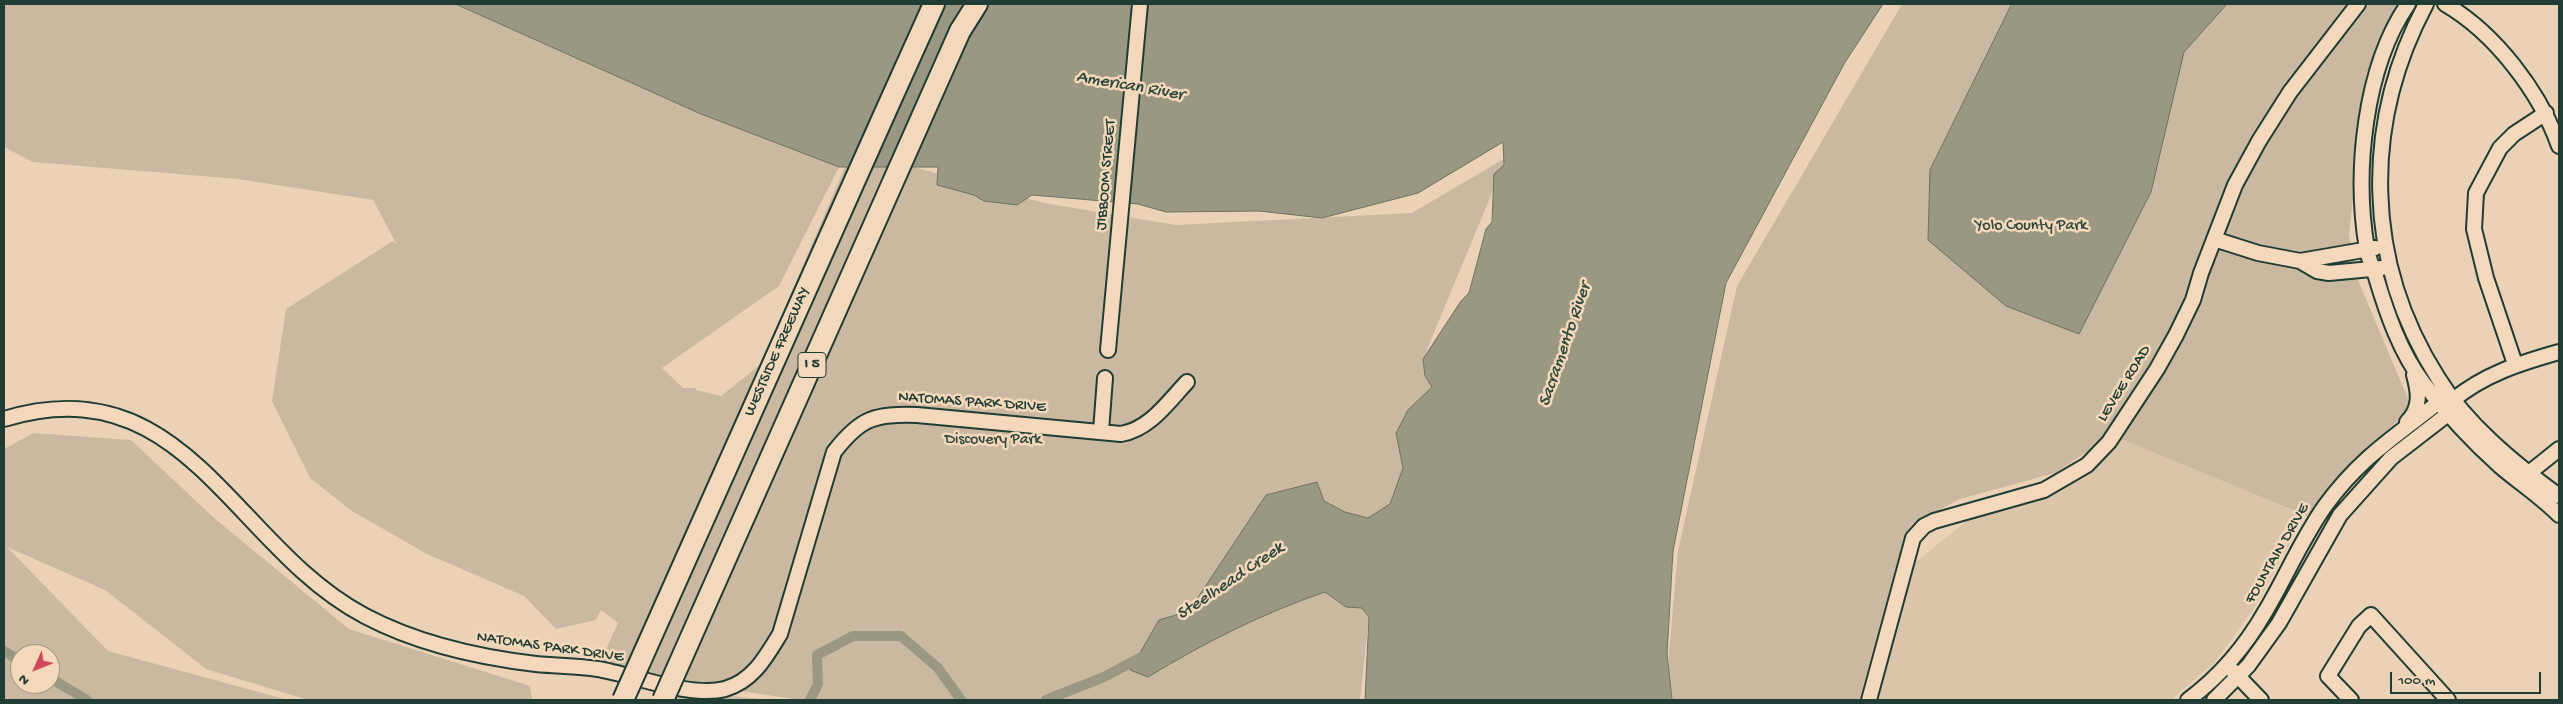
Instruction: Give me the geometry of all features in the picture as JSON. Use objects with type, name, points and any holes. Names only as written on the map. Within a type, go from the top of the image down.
[{"type":"highway","points":[[884,115],[924,4]]},
{"type":"highway","name":"WESTSIDE FREEWAY","points":[[623,700],[934,4]]},
{"type":"highway","name":"I 5","points":[[664,700],[972,4]]},
{"type":"highway","points":[[960,31],[977,4]]},
{"type":"street","name":"JIBBOOM STREET","points":[[1108,350],[1140,4]]},
{"type":"street","name":"LEVEE ROAD","points":[[1869,700],[1913,538],[1924,526],[1934,521],[2044,490],[2087,465],[2109,442],[2166,352],[2193,300],[2235,185],[2259,141],[2290,92],[2358,4]]},
{"type":"street","points":[[2408,4],[2398,19],[2378,70],[2366,127],[2363,196],[2367,250],[2386,312],[2411,362],[2439,402],[2448,414],[2501,467],[2559,514]]},
{"type":"street","points":[[2426,4],[2404,48],[2392,87],[2382,135],[2380,198],[2385,245],[2407,318],[2438,378],[2454,400],[2481,430],[2529,473],[2559,496]]},
{"type":"street","points":[[2446,4],[2469,18],[2486,34],[2511,64],[2546,113],[2559,146]]},
{"type":"street","points":[[2515,364],[2486,278],[2474,229],[2476,193],[2500,148],[2514,134],[2546,113]]},
{"type":"street","points":[[2214,239],[2258,253],[2300,261],[2317,271],[2328,273],[2373,270],[2391,265]]},
{"type":"street","points":[[2300,261],[2367,250],[2385,245]]},
{"type":"street","points":[[2454,400],[2470,387],[2515,364],[2559,352]]},
{"type":"street","points":[[2400,430],[2413,417],[2418,404],[2419,391],[2411,362]]},
{"type":"street","points":[[1101,431],[1105,378]]},
{"type":"street","name":"NATOMAS PARK DRIVE","points":[[4,419],[34,411],[62,408],[95,410],[122,417],[149,429],[171,442],[194,462],[303,572],[364,616],[419,640],[478,657],[597,669],[668,686],[722,690],[738,684],[751,675],[767,657],[780,634],[834,452],[846,437],[865,422],[885,414],[918,415],[1121,434],[1134,432],[1149,422],[1187,382]]},
{"type":"street","name":"FOUNTAIN DRIVE","points":[[2188,700],[2226,664],[2265,613],[2302,540],[2326,505],[2371,453],[2439,402],[2454,400]]},
{"type":"street","name":"FOUNTAIN DRIVE","points":[[2214,700],[2239,676],[2279,623],[2340,516],[2391,458],[2448,414],[2454,400]]},
{"type":"street","points":[[2529,473],[2559,448]]},
{"type":"street","points":[[2351,700],[2328,676],[2359,626],[2371,615],[2448,700]]},
{"type":"street","points":[[2226,664],[2261,700]]},
{"type":"shaded area","points":[[2121,437],[2305,516],[2253,610],[2215,662],[2171,700],[1877,700],[1913,564],[1977,513],[2054,489]]},
{"type":"green space","name":"Discovery Park","points":[[4,4],[456,4],[701,114],[839,167],[779,286],[662,368],[683,388],[696,388],[696,390],[721,396],[761,364],[852,150],[1044,203],[1176,225],[1412,213],[1507,157],[1423,359],[1425,376],[1432,387],[1408,410],[1396,433],[1403,468],[1390,504],[1368,518],[1345,512],[1324,501],[1266,496],[1189,611],[1159,620],[1131,670],[1148,677],[1234,630],[1279,609],[1325,592],[1346,607],[1362,608],[1369,617],[1360,700],[800,700],[597,669],[618,623],[601,610],[596,620],[556,629],[524,596],[427,554],[352,511],[310,478],[272,401],[286,309],[393,241],[397,245],[373,200],[238,179],[33,162],[4,147]]},
{"type":"green space","name":"Yolo County Park","points":[[1902,4],[2399,4],[2366,74],[2349,235],[2358,280],[2411,406],[2307,516],[2112,435],[2055,473],[1960,499],[1920,520],[1898,559],[1859,700],[1672,700],[1668,664],[1678,551],[1737,286]]},
{"type":"green space","points":[[34,433],[131,440],[214,518],[349,629],[530,686],[532,700],[308,700],[206,669],[105,590],[7,547],[108,651],[288,700],[4,700],[4,449]]},
{"type":"green space","points":[[677,690],[768,700],[674,700]]},
{"type":"water","points":[[456,4],[1883,4],[1844,64],[1726,283],[1673,551],[1667,654],[1672,700],[1365,700],[1369,617],[1362,608],[1346,607],[1325,592],[1279,609],[1234,630],[1148,677],[1130,670],[1159,620],[1189,611],[1266,495],[1317,482],[1324,501],[1345,512],[1368,518],[1390,504],[1403,468],[1396,433],[1408,410],[1432,387],[1425,376],[1423,359],[1461,301],[1469,293],[1486,229],[1492,222],[1494,174],[1504,165],[1503,142],[1418,193],[1322,218],[1259,211],[1166,212],[1138,204],[1032,195],[1017,205],[984,201],[974,195],[937,185],[938,167],[839,167],[701,114]]},
{"type":"water","points":[[2012,4],[2227,4],[2184,52],[2151,192],[2079,334],[2006,306],[1928,240],[1930,170]]},
{"type":"waterway","name":"Steelhead Creek","points":[[810,700],[818,684],[817,655],[853,636],[901,636],[938,668],[961,700]]},
{"type":"waterway","name":"Steelhead Creek","points":[[4,651],[10,655]]},
{"type":"waterway","name":"Steelhead Creek","points":[[1046,700],[1104,677],[1147,654]]},
{"type":"waterway","name":"Steelhead Creek","points":[[60,684],[87,700]]},
{"type":"water label","name":"American River","points":[[1130,87]]},
{"type":"water label","name":"Sacramento River","points":[[1566,345]]}]
